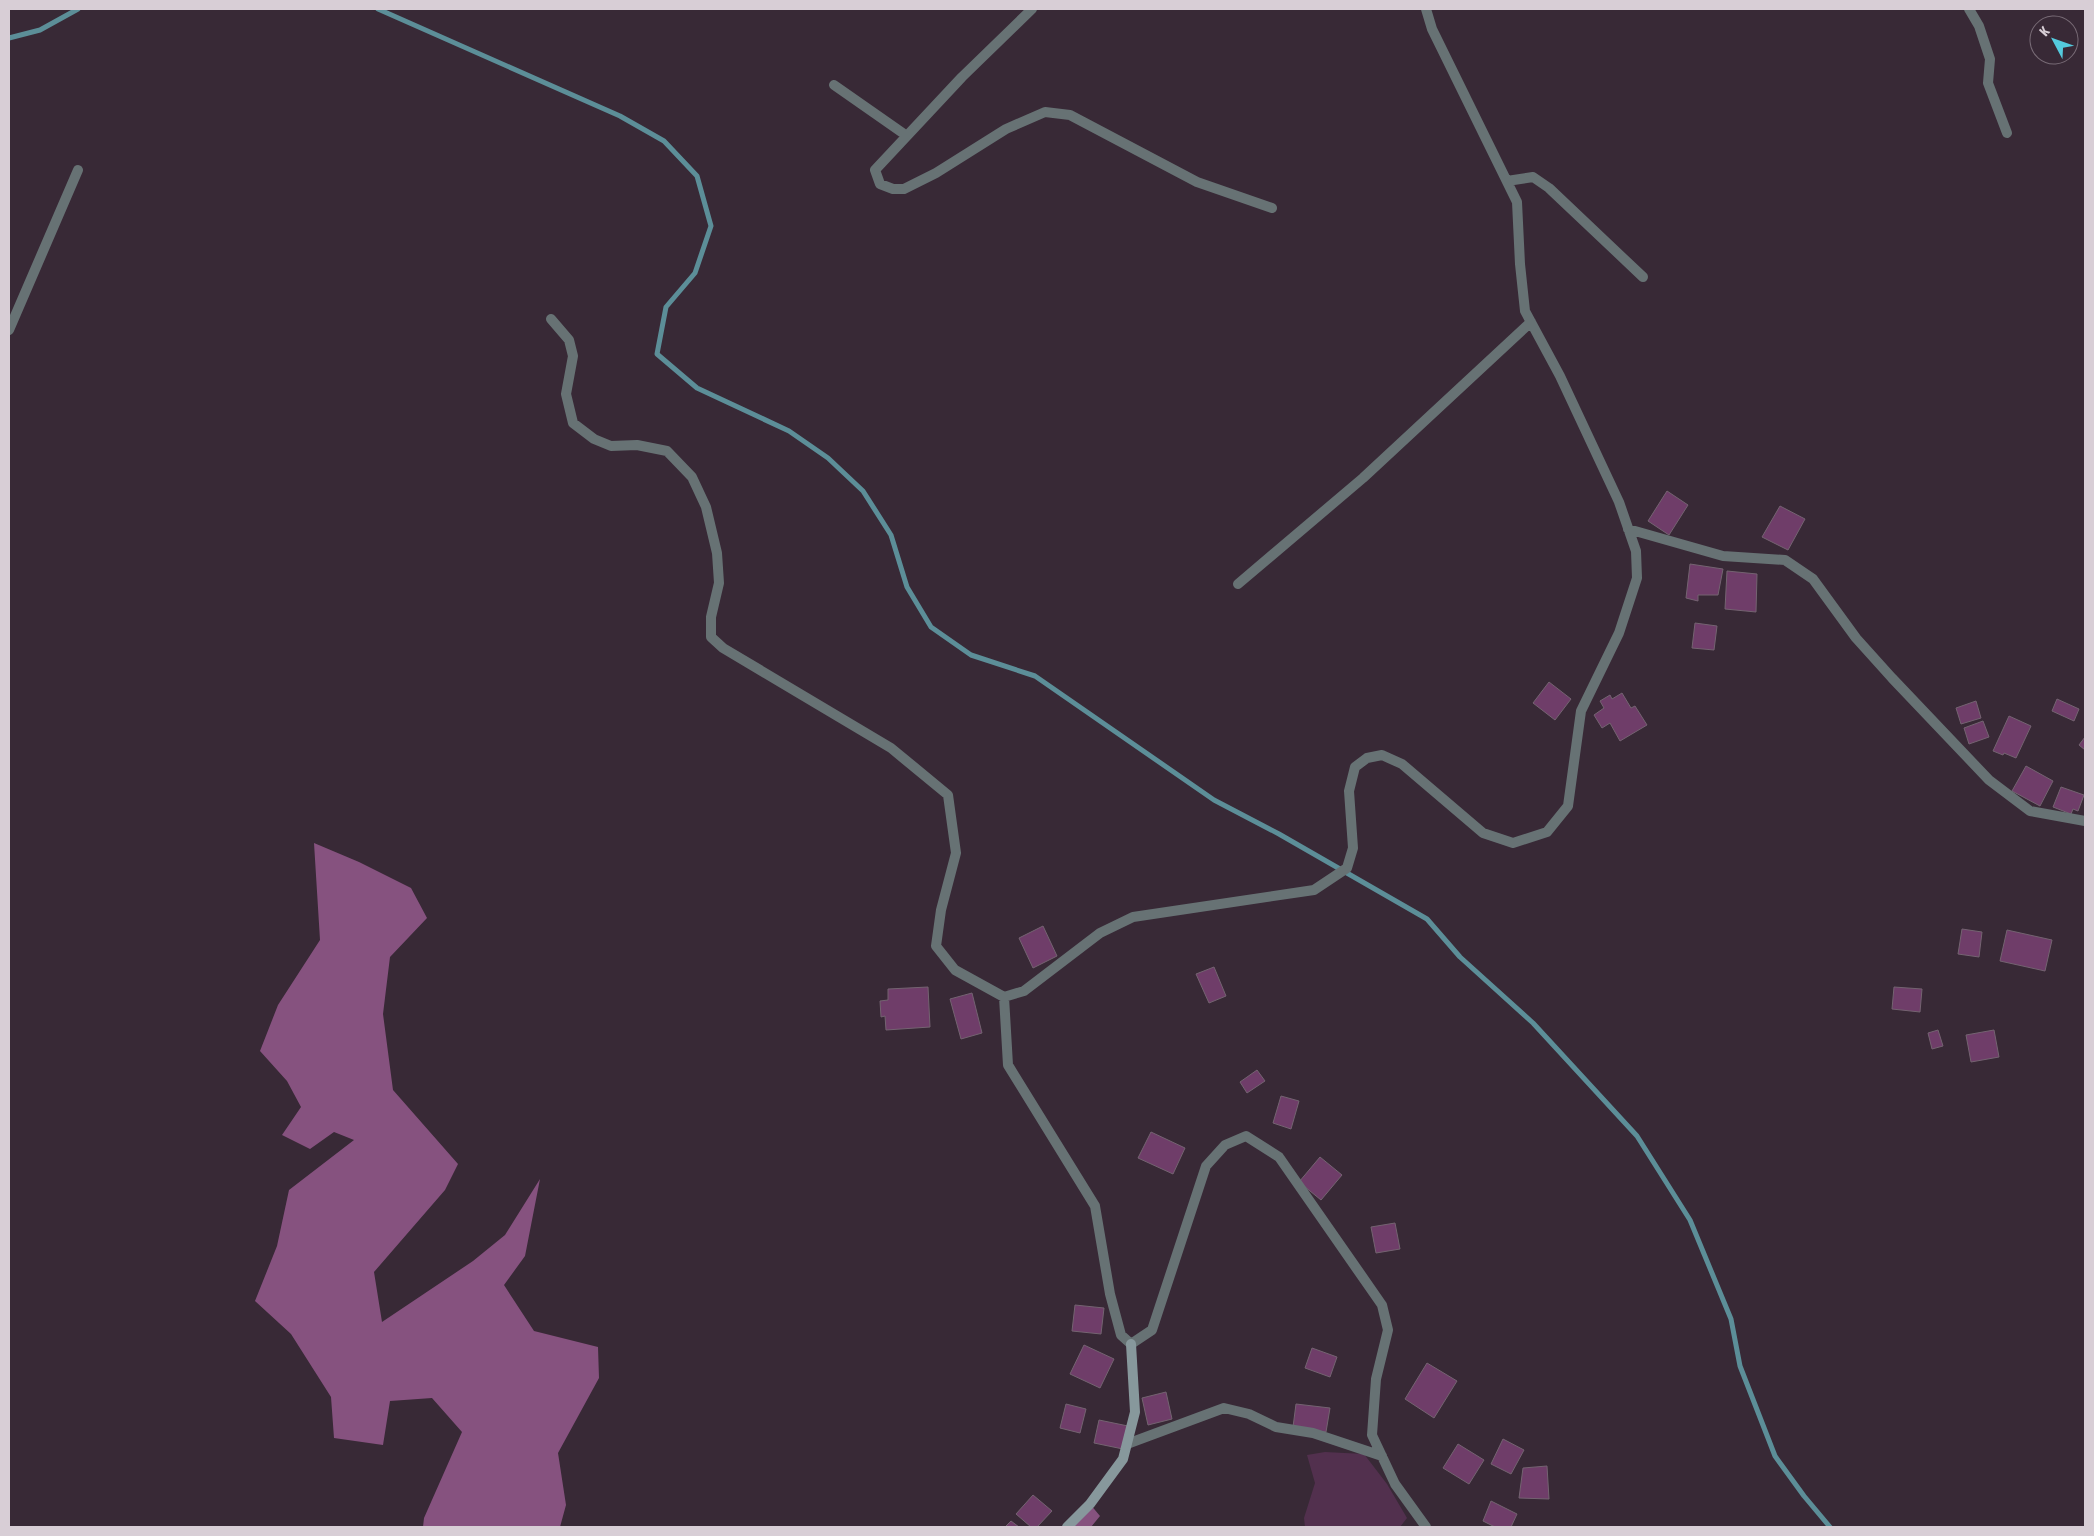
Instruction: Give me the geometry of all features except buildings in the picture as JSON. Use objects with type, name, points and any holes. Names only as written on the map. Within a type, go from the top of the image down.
[{"type":"street","points":[[551,319],[569,340],[573,356],[566,394],[573,423],[594,439],[611,446],[637,445],[667,451],[692,477],[706,507],[717,553],[719,583],[711,617],[711,637],[723,648],[891,748],[948,795],[956,853],[941,910],[936,946],[955,970],[1004,997],[1024,991],[1100,933],[1133,917],[1314,890],[1347,868],[1353,848],[1349,791],[1355,767],[1367,758],[1382,755],[1402,764],[1483,833],[1513,842],[1547,832],[1568,806],[1582,710],[1618,633],[1637,578],[1636,551],[1618,502],[1564,385],[1525,311],[1520,264],[1517,202],[1432,29],[1426,9]]},
{"type":"street","points":[[1969,9],[1979,26],[1990,59],[1988,83],[2007,134]]},
{"type":"street","points":[[1028,10],[875,170],[880,184],[893,189],[904,188],[936,173],[1006,129],[1045,112],[1070,115],[1197,182],[1272,208]]},
{"type":"street","points":[[834,85],[907,136]]},
{"type":"street","points":[[9,330],[78,170]]},
{"type":"street","points":[[1507,181],[1533,177],[1549,188],[1643,277]]},
{"type":"street","points":[[1238,584],[1363,478],[1531,322]]},
{"type":"street","points":[[1628,529],[1723,556],[1786,560],[1813,579],[1856,638],[1989,780],[2030,811],[2085,821]]},
{"type":"street","points":[[1004,997],[1008,1065],[1095,1206],[1110,1294],[1122,1335],[1131,1344],[1135,1412],[1123,1459],[1090,1504],[1067,1527]]},
{"type":"street","points":[[1131,1344],[1152,1330],[1206,1166],[1225,1145],[1246,1136],[1279,1157],[1382,1305],[1388,1330],[1376,1379],[1372,1435],[1395,1484],[1426,1527]]},
{"type":"street","points":[[1127,1444],[1224,1408],[1249,1414],[1276,1427],[1313,1433],[1382,1456]]},
{"type":"shaded area","points":[[314,843],[359,862],[411,888],[427,918],[390,957],[383,1014],[393,1090],[458,1164],[445,1190],[374,1272],[382,1322],[473,1261],[505,1235],[540,1179],[525,1256],[504,1285],[534,1331],[598,1347],[599,1378],[558,1453],[566,1505],[560,1527],[423,1527],[424,1518],[462,1432],[432,1398],[390,1401],[383,1445],[334,1438],[331,1397],[291,1334],[255,1301],[277,1246],[289,1190],[354,1140],[334,1132],[310,1149],[282,1135],[301,1107],[287,1081],[260,1051],[278,1005],[320,940]]},
{"type":"shaded area","points":[[1325,1452],[1364,1454],[1387,1484],[1407,1518],[1400,1527],[1305,1527],[1304,1518],[1315,1483],[1307,1455]]},
{"type":"shaded area","points":[[1090,1504],[1100,1516],[1091,1527],[1065,1527]]},
{"type":"waterway","points":[[9,38],[40,30],[78,9]]},
{"type":"waterway","points":[[378,9],[620,116],[664,141],[697,176],[711,226],[695,273],[666,307],[657,354],[697,388],[789,431],[828,458],[863,491],[891,535],[907,587],[931,627],[971,655],[1035,676],[1214,800],[1279,834],[1427,919],[1460,957],[1533,1023],[1637,1136],[1690,1220],[1731,1319],[1740,1366],[1775,1456],[1804,1496],[1830,1527]]}]
